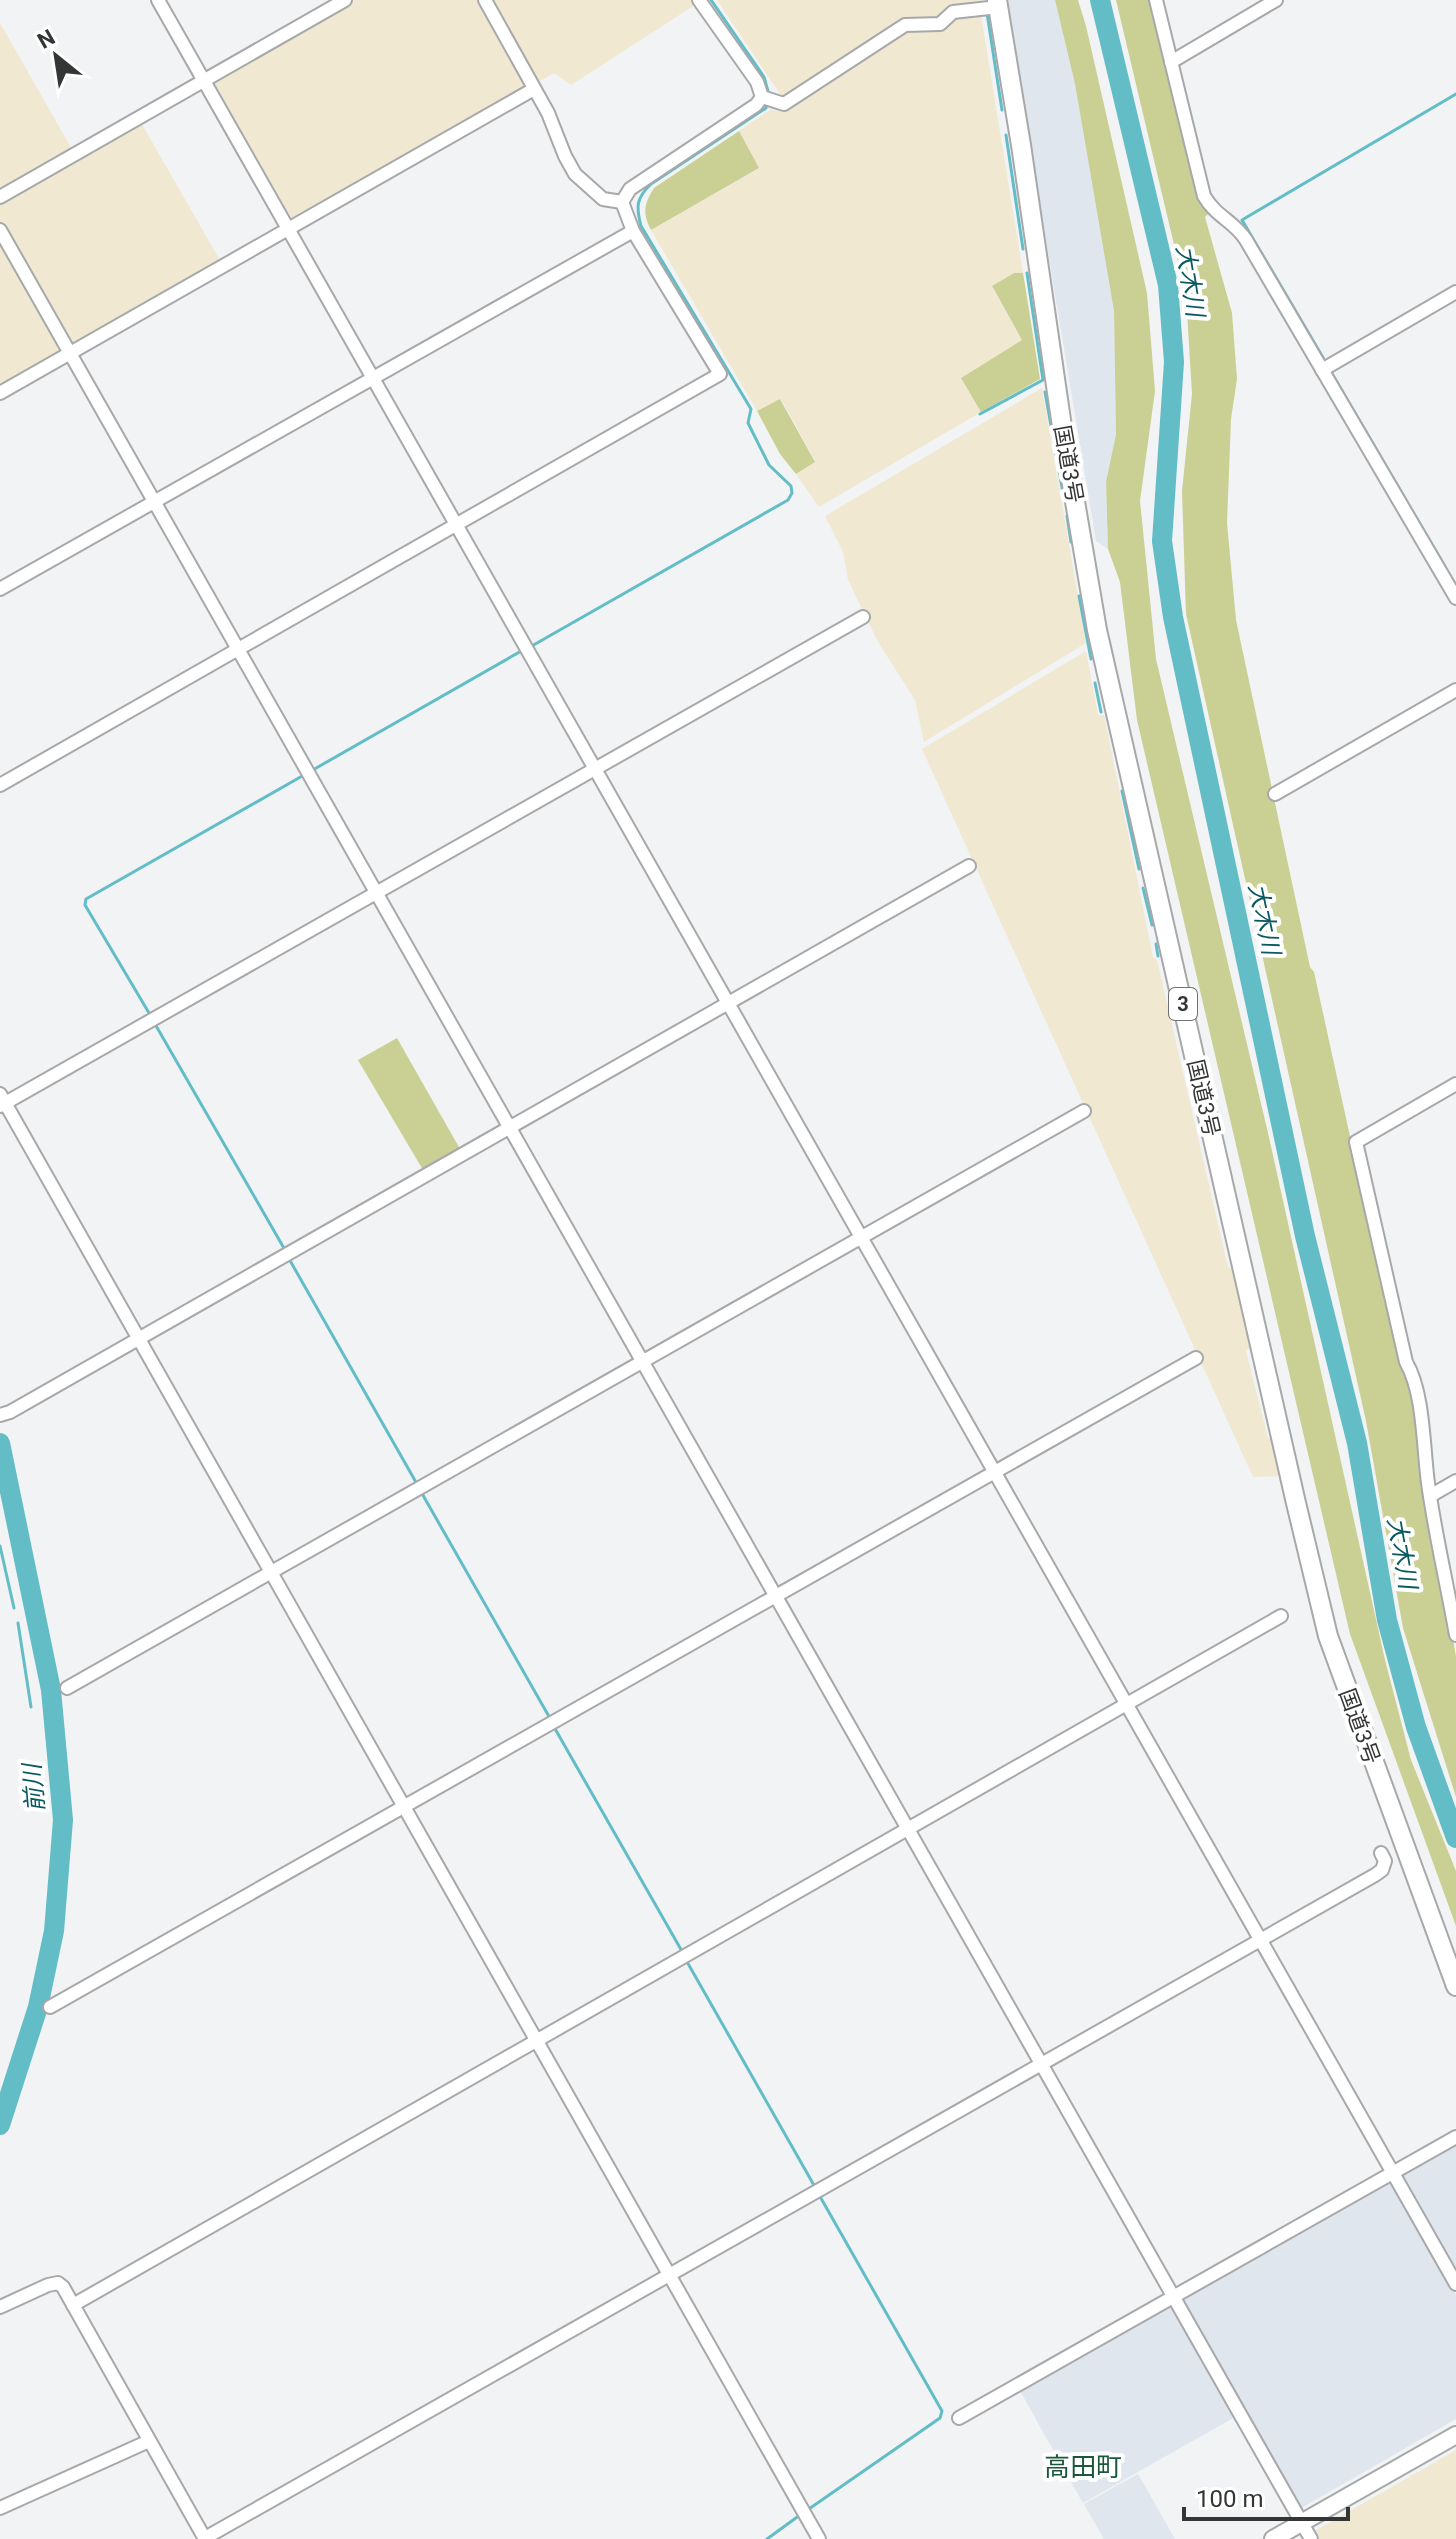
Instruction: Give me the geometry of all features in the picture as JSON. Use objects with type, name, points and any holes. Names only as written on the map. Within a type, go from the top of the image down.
[{"type":"highway","name":"国道3号","points":[[997,3],[1061,420],[1097,630],[1302,1530],[1328,1636],[1456,1986]]},
{"type":"main road","points":[[1273,2539],[1456,2435]]},
{"type":"street","points":[[158,0],[1456,2284]]},
{"type":"street","points":[[0,197],[345,0]]},
{"type":"street","points":[[485,0],[534,89],[575,174],[603,199],[622,202]]},
{"type":"street","points":[[699,0],[768,100]]},
{"type":"street","points":[[1156,0],[1204,196],[1216,213],[1240,231],[1456,598]]},
{"type":"street","points":[[1171,62],[1276,0]]},
{"type":"street","points":[[622,202],[630,189],[756,105],[768,100],[784,104],[905,25],[940,24],[953,12],[997,3]]},
{"type":"street","points":[[0,393],[534,89]]},
{"type":"street","points":[[0,785],[720,374],[633,231],[622,202]]},
{"type":"street","points":[[0,230],[1311,2539]]},
{"type":"street","points":[[0,589],[633,231]]},
{"type":"street","points":[[1322,370],[1456,292]]},
{"type":"street","points":[[819,2539],[2,1101],[162,1014],[863,617]]},
{"type":"street","points":[[1275,794],[1456,690]]},
{"type":"street","points":[[5,1413],[969,866]]},
{"type":"street","points":[[1456,1084],[1356,1142],[1406,1362],[1413,1374],[1422,1417],[1421,1436],[1430,1496],[1456,1635]]},
{"type":"street","points":[[67,1688],[1084,1111]]},
{"type":"street","points":[[50,2007],[1196,1358]]},
{"type":"street","points":[[1430,1496],[1456,1481]]},
{"type":"street","points":[[73,2305],[1281,1616]]},
{"type":"street","points":[[0,2307],[58,2283],[205,2538],[1375,1875],[1382,1870],[1385,1861],[1381,1853]]},
{"type":"street","points":[[959,2418],[1456,2137]]},
{"type":"street","points":[[0,2508],[149,2441]]},
{"type":"shaded area","points":[[354,0],[481,0],[528,84],[292,220],[212,81]]},
{"type":"shaded area","points":[[492,0],[691,0],[695,5],[571,85],[554,73],[538,82]]},
{"type":"shaded area","points":[[717,0],[981,1],[951,9],[937,19],[902,19],[782,97]]},
{"type":"shaded area","points":[[1006,0],[1055,0],[1075,84],[1114,311],[1116,434],[1106,482],[1108,549],[1096,541]]},
{"type":"shaded area","points":[[981,15],[1023,273],[1014,273],[992,287],[1022,340],[961,378],[981,412],[819,507],[796,474],[815,461],[781,399],[757,411],[651,230],[758,169],[739,131],[770,110],[781,111],[907,32],[942,28],[957,17]]},
{"type":"shaded area","points":[[0,23],[73,151],[0,193]]},
{"type":"shaded area","points":[[140,121],[221,262],[78,345],[68,342],[0,222],[0,201]]},
{"type":"shaded area","points":[[0,240],[64,352],[0,388]]},
{"type":"shaded area","points":[[1042,388],[1086,643],[924,742],[915,700],[878,642],[848,580],[843,552],[825,516]]},
{"type":"shaded area","points":[[1086,651],[1098,715],[1104,715],[1153,957],[1157,960],[1228,1267],[1235,1270],[1252,1346],[1246,1351],[1281,1476],[1253,1477],[922,749]]},
{"type":"shaded area","points":[[1456,2141],[1456,2273],[1399,2174]]},
{"type":"shaded area","points":[[1390,2179],[1456,2295],[1456,2419],[1298,2510],[1179,2299]]},
{"type":"shaded area","points":[[1170,2303],[1235,2417],[1083,2503],[1019,2389]]},
{"type":"shaded area","points":[[1456,2450],[1456,2539],[1317,2539],[1313,2532]]},
{"type":"shaded area","points":[[1138,2474],[1175,2539],[1104,2539],[1084,2504]]},
{"type":"green space","points":[[1055,0],[1078,0],[1147,293],[1155,391],[1140,501],[1156,659],[1268,1133],[1385,1660],[1411,1760],[1456,1871],[1456,1926],[1350,1634],[1137,720],[1120,582],[1108,549],[1106,482],[1116,434],[1114,311],[1075,84]]},
{"type":"green space","points":[[1116,0],[1151,0],[1201,200],[1209,213],[1205,217],[1232,313],[1237,379],[1231,419],[1227,523],[1236,620],[1310,967],[1314,972],[1410,1386],[1456,1657],[1456,1797],[1403,1628],[1366,1421],[1186,614],[1182,491],[1192,394],[1186,295]]},
{"type":"green space","points":[[739,131],[759,168],[651,230],[645,209],[654,188]]},
{"type":"green space","points":[[1014,273],[1023,273],[1040,379],[981,412],[961,378],[1022,340],[992,286]]},
{"type":"green space","points":[[780,399],[815,462],[796,474],[780,454],[757,411]]},
{"type":"green space","points":[[397,1038],[460,1149],[423,1170],[358,1060]]},
{"type":"waterway","points":[[711,0],[764,77],[769,95]]},
{"type":"waterway","name":"大木川","points":[[1100,0],[1168,285],[1174,362],[1162,541],[1173,617],[1305,1236],[1357,1443],[1387,1620],[1416,1727],[1456,1838]]},
{"type":"waterway","points":[[987,13],[1002,110]]},
{"type":"waterway","points":[[1325,361],[1242,220],[1456,94]]},
{"type":"waterway","points":[[530,647],[788,500],[792,493],[791,486],[769,465],[748,423],[751,409],[641,226],[638,213],[640,198],[651,184],[766,108],[767,102]]},
{"type":"waterway","points":[[1006,135],[1023,249]]},
{"type":"waterway","points":[[980,414],[1043,380],[1027,273]]},
{"type":"waterway","points":[[1331,372],[1444,565]]},
{"type":"waterway","points":[[1045,392],[1063,493]]},
{"type":"waterway","points":[[1067,516],[1071,542]]},
{"type":"waterway","points":[[1079,596],[1091,659]]},
{"type":"waterway","points":[[311,771],[523,650]]},
{"type":"waterway","points":[[1095,683],[1101,712]]},
{"type":"waterway","points":[[152,1018],[85,905],[86,899],[304,775]]},
{"type":"waterway","points":[[1122,791],[1139,869]]},
{"type":"waterway","points":[[1143,888],[1152,925]]},
{"type":"waterway","points":[[1156,944],[1158,956]]},
{"type":"waterway","points":[[155,1024],[285,1250]]},
{"type":"waterway","points":[[288,1257],[417,1484]]},
{"type":"waterway","name":"前川","points":[[0,1443],[51,1690],[63,1820],[54,1931],[38,2007],[0,2125]]},
{"type":"waterway","points":[[420,1490],[551,1720]]},
{"type":"waterway","points":[[0,1546],[14,1608]]},
{"type":"waterway","points":[[18,1623],[31,1707]]},
{"type":"waterway","points":[[554,1727],[683,1953]]},
{"type":"waterway","points":[[686,1960],[815,2187]]},
{"type":"waterway","points":[[806,2511],[940,2418],[942,2411],[818,2193]]},
{"type":"waterway","points":[[767,2539],[800,2515]]},
{"type":"district","name":"高田町","points":[[1083,2467]]}]
